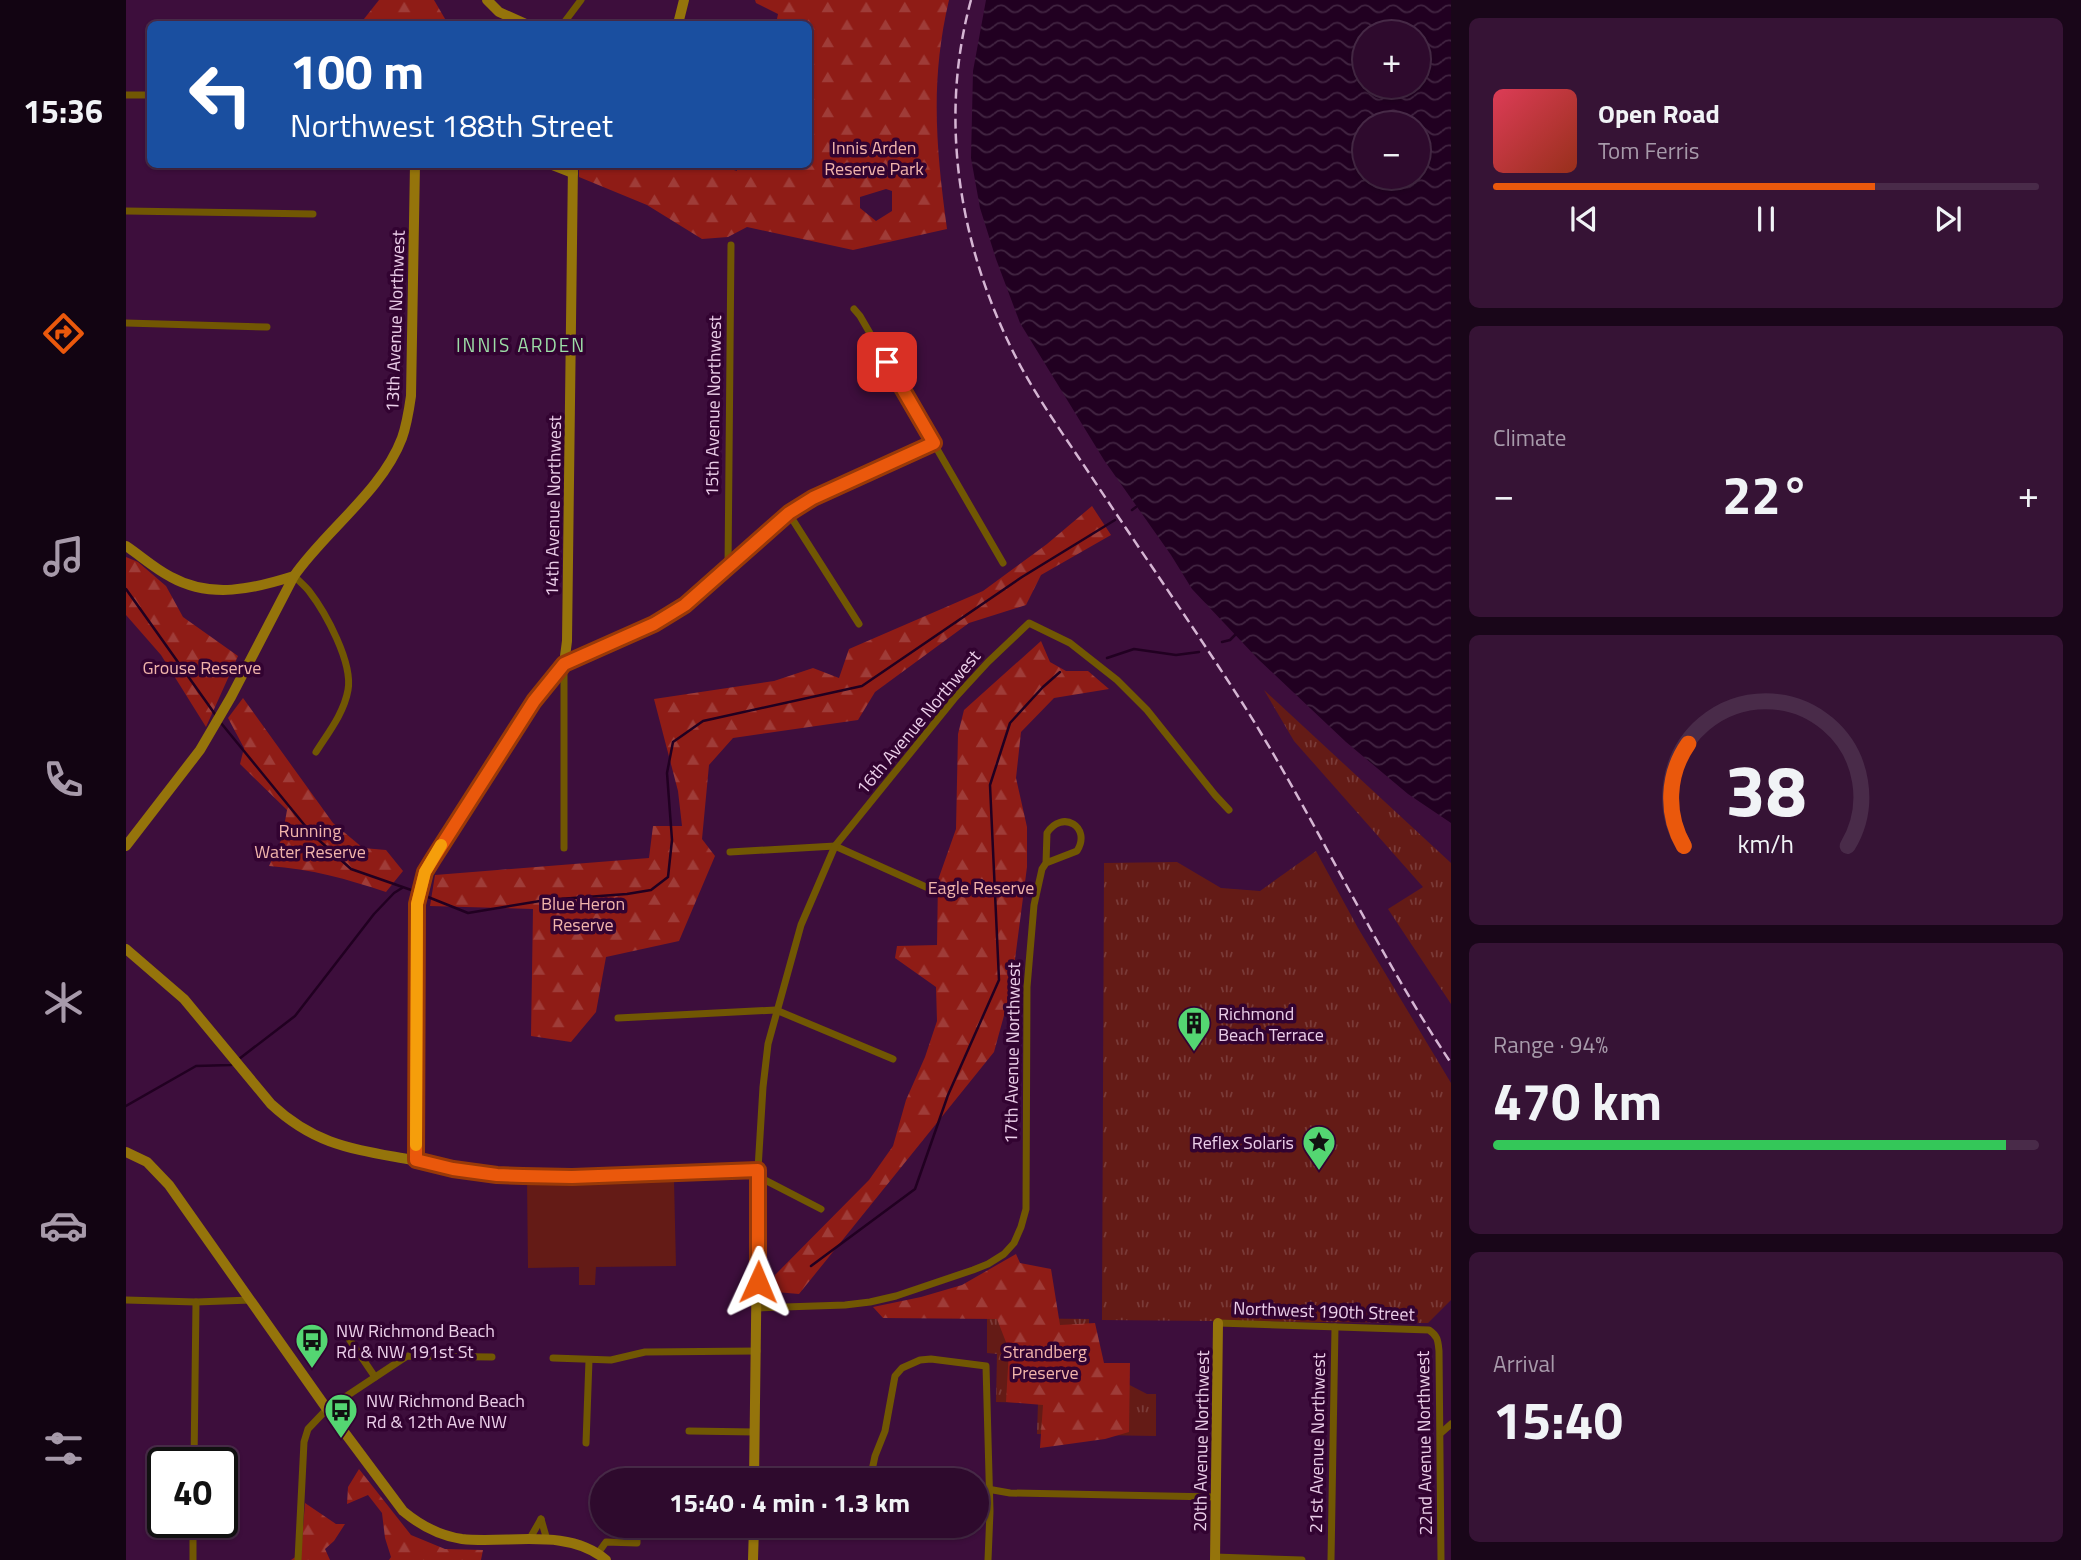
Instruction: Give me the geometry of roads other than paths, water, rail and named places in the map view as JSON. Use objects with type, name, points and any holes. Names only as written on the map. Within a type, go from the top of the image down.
[{"type":"street","points":[[487,0],[499,12],[519,21]]},
{"type":"street","points":[[565,21],[581,0]]},
{"type":"street","points":[[679,21],[684,0]]},
{"type":"street","points":[[126,94],[147,95]]},
{"type":"street","name":"13th Avenue Northwest","points":[[126,846],[200,750],[294,576],[367,492],[393,456],[408,418],[411,396],[415,168]]},
{"type":"street","name":"14th Avenue Northwest","points":[[564,848],[564,664],[567,641],[573,169]]},
{"type":"street","points":[[126,211],[313,214]]},
{"type":"street","name":"15th Avenue Northwest","points":[[728,568],[731,245]]},
{"type":"street","points":[[854,309],[1003,563]]},
{"type":"street","points":[[126,323],[267,327]]},
{"type":"street","points":[[416,1160],[416,922],[420,887],[425,872],[527,712],[564,664],[654,624],[685,605],[789,513],[813,498],[934,443]]},
{"type":"street","points":[[789,513],[859,624]]},
{"type":"street","points":[[126,546],[170,577],[190,586],[209,590],[242,589],[294,576],[309,591],[342,650],[348,672],[348,689],[342,710],[316,752]]},
{"type":"street","name":"16th Avenue Northwest","points":[[835,846],[954,699],[1029,623],[1070,643],[1117,680],[1147,710],[1229,810]]},
{"type":"street","name":"17th Avenue Northwest","points":[[757,1308],[845,1305],[896,1296],[988,1264],[1004,1254],[1014,1243],[1026,1209],[1028,973],[1034,905],[1042,869],[1046,863],[1049,830],[1064,821],[1076,826],[1082,840],[1077,851],[1046,863]]},
{"type":"street","points":[[730,852],[835,846],[926,887]]},
{"type":"street","points":[[754,1468],[759,1173],[768,1045],[801,925],[835,846]]},
{"type":"street","points":[[126,949],[184,999],[287,1119],[323,1139],[368,1152],[497,1175],[572,1177],[759,1173],[821,1209]]},
{"type":"street","points":[[618,1018],[776,1010],[893,1059]]},
{"type":"street","points":[[126,1152],[147,1161],[169,1185],[327,1409],[403,1511],[419,1524],[461,1538],[547,1540],[576,1544],[602,1556],[606,1542],[637,1543],[637,1538]]},
{"type":"street","points":[[126,1300],[251,1300]]},
{"type":"street","points":[[194,1447],[196,1302]]},
{"type":"street","name":"Northwest 190th Street","points":[[1218,1323],[1429,1330]]},
{"type":"street","name":"20th Avenue Northwest","points":[[1215,1559],[1218,1323]]},
{"type":"street","name":"21st Avenue Northwest","points":[[1331,1560],[1335,1327]]},
{"type":"street","points":[[343,1329],[375,1377]]},
{"type":"street","name":"22nd Avenue Northwest","points":[[1429,1330],[1438,1340],[1441,1560]]},
{"type":"street","points":[[553,1358],[611,1360],[645,1352],[757,1351]]},
{"type":"street","points":[[298,1560],[304,1442],[308,1429],[327,1409],[407,1356],[492,1357]]},
{"type":"street","points":[[586,1443],[589,1360]]},
{"type":"street","points":[[872,1468],[885,1431],[895,1376],[902,1368],[920,1360],[986,1366],[988,1468]]},
{"type":"street","points":[[1441,1433],[1451,1424]]},
{"type":"street","points":[[689,1432],[755,1432]]},
{"type":"street","points":[[989,1490],[1010,1493],[1215,1497]]},
{"type":"street","points":[[529,1540],[541,1519],[547,1540]]},
{"type":"street","points":[[193,1538],[193,1560]]},
{"type":"street","points":[[753,1560],[754,1538]]},
{"type":"street","points":[[988,1538],[988,1560]]},
{"type":"street","points":[[1215,1559],[1302,1560]]},
{"type":"water","points":[[986,0],[1451,0],[1451,823],[1408,794],[1346,742],[1258,659],[1192,589],[1104,460],[1020,323],[980,208],[971,158],[973,71]]},
{"type":"waterway","points":[[1132,510],[1136,507]]},
{"type":"waterway","points":[[423,895],[468,913],[546,900],[651,890],[668,877],[672,840],[667,773],[673,742],[703,721],[862,686],[1022,577],[1115,520]]},
{"type":"waterway","points":[[126,589],[217,717]]},
{"type":"waterway","points":[[1222,642],[1235,635]]},
{"type":"waterway","points":[[1107,658],[1134,649],[1176,655],[1199,652]]},
{"type":"waterway","points":[[811,1266],[915,1189],[948,1095],[999,980],[990,785],[1010,723],[1060,672]]},
{"type":"waterway","points":[[221,723],[311,833],[351,869],[417,892]]},
{"type":"waterway","points":[[239,1059],[295,1016],[374,914],[402,888]]},
{"type":"waterway","points":[[126,1106],[196,1066],[234,1063]]},
{"type":"railway","points":[[971,0],[961,47],[956,94],[956,141],[970,234],[983,280],[1000,324],[1021,367],[1049,413],[1270,748],[1396,975],[1451,1063]]},
{"type":"place","name":"Richmond Beach Terrace","points":[[1194,1053]]},
{"type":"place","name":"Reflex Solaris","points":[[1319,1172]]},
{"type":"place","name":"NW Richmond Beach Rd & NW 191st St","points":[[312,1370]]},
{"type":"place","name":"NW Richmond Beach Rd & 12th Ave NW","points":[[341,1440]]},
{"type":"district","name":"INNIS ARDEN","points":[[521,344]]},
{"type":"park label","name":"Innis Arden Reserve Park","points":[[874,157]]},
{"type":"park label","name":"Grouse Reserve","points":[[202,667]]},
{"type":"park label","name":"Running Water Reserve","points":[[310,840]]},
{"type":"park label","name":"Eagle Reserve","points":[[981,887]]},
{"type":"park label","name":"Blue Heron Reserve","points":[[583,913]]},
{"type":"park label","name":"Strandberg Preserve","points":[[1045,1361]]}]
